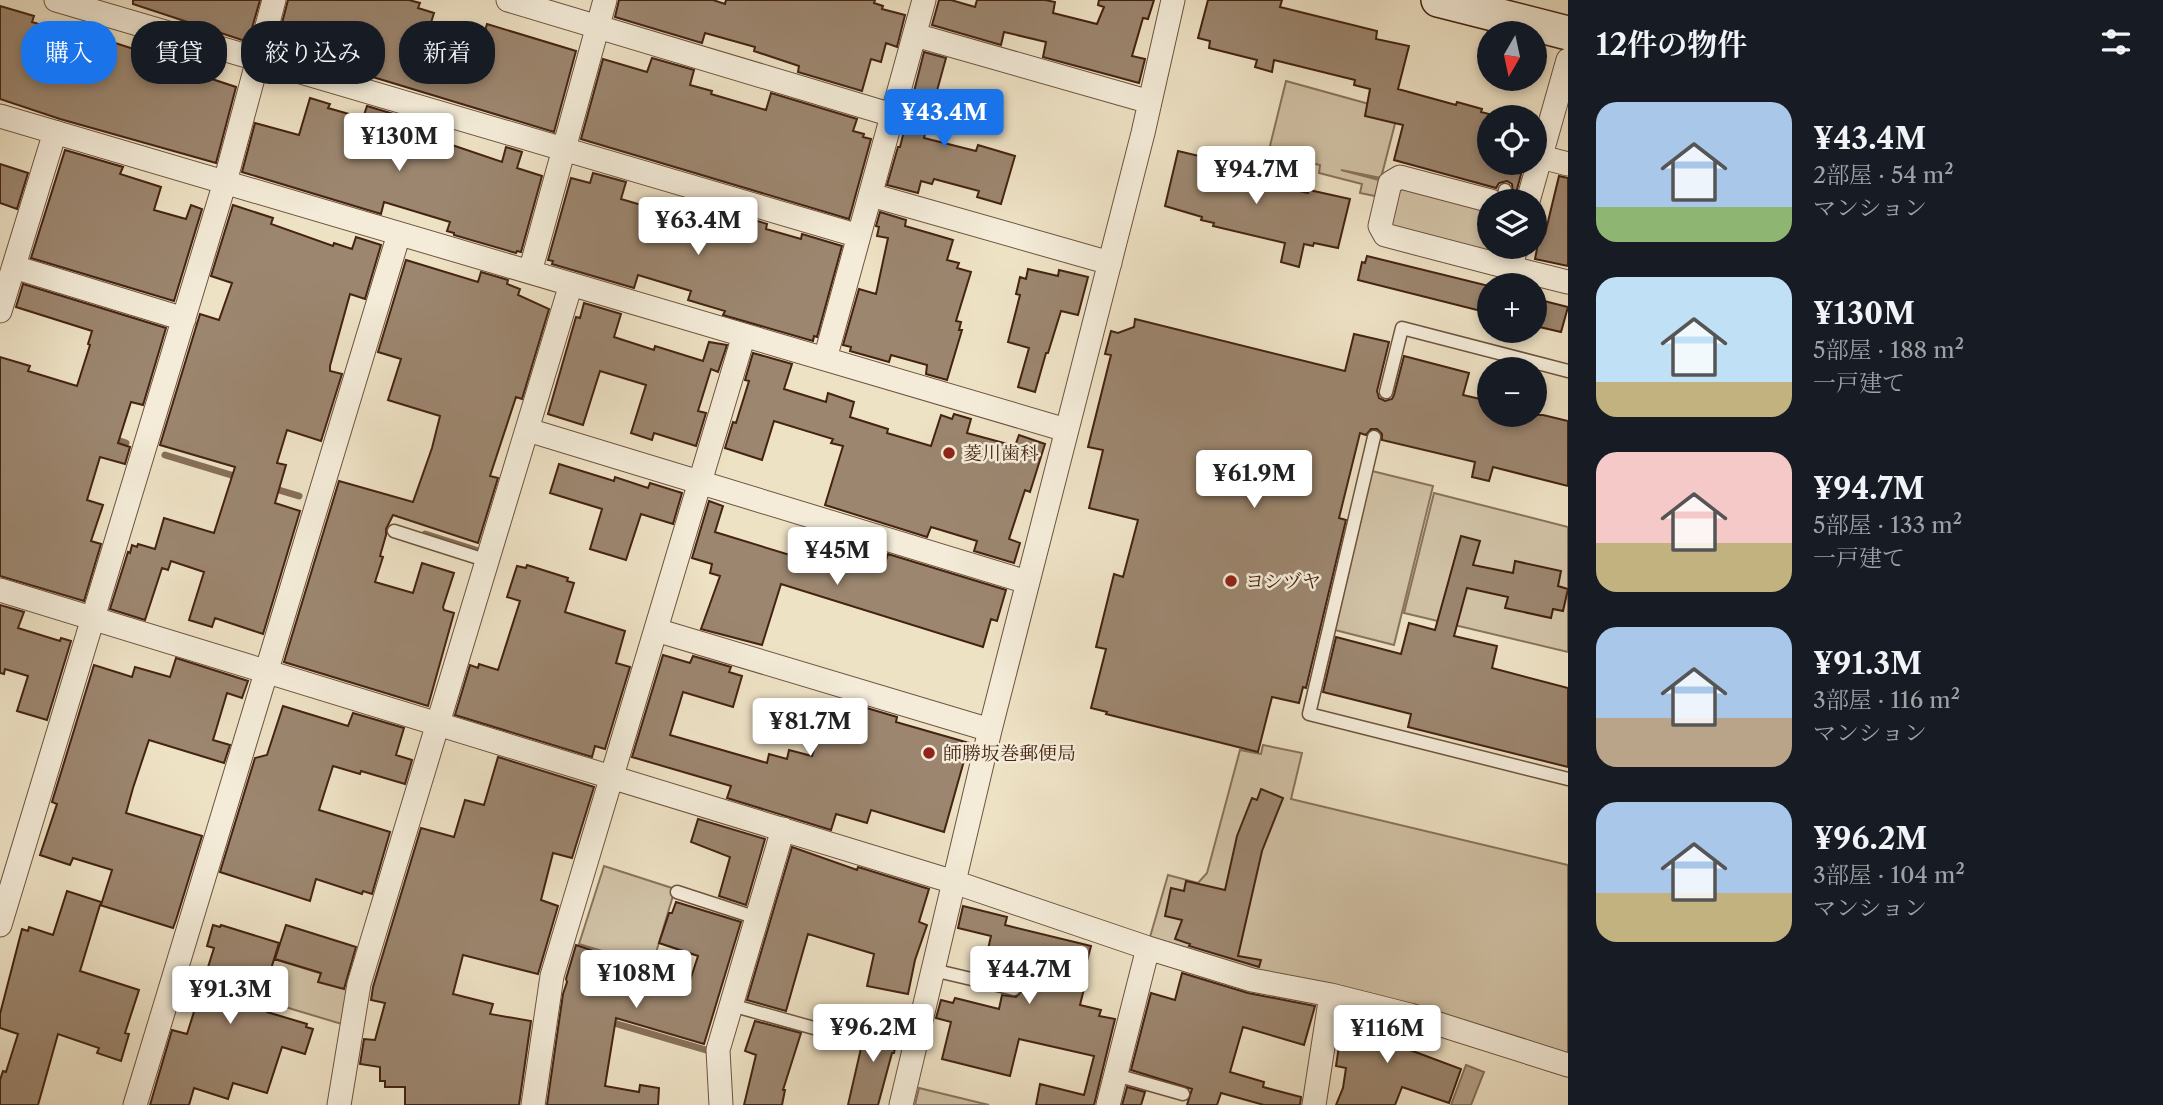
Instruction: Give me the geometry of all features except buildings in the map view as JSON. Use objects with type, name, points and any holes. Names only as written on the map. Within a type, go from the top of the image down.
[{"type":"street","points":[[56,0],[241,55]]},
{"type":"street","points":[[268,21],[274,0]]},
{"type":"street","points":[[508,0],[892,115]]},
{"type":"street","points":[[530,272],[605,0]]},
{"type":"street","points":[[825,359],[924,0]]},
{"type":"street","points":[[901,1105],[990,730],[1110,264],[1173,0]]},
{"type":"street","points":[[1456,2],[1568,33]]},
{"type":"street","points":[[915,35],[1150,102]]},
{"type":"street","points":[[1547,127],[1568,60]]},
{"type":"street","points":[[0,925],[225,183],[252,84]]},
{"type":"street","points":[[340,84],[859,236]]},
{"type":"street","points":[[0,116],[1066,430]]},
{"type":"street","points":[[0,311],[55,132]]},
{"type":"street","points":[[1547,158],[1568,164]]},
{"type":"street","points":[[1477,193],[1400,177],[1390,183],[1380,226],[1385,235],[1477,251]]},
{"type":"street","points":[[871,195],[1110,264]]},
{"type":"street","points":[[135,1105],[399,233]]},
{"type":"street","points":[[1518,259],[1568,282]]},
{"type":"street","points":[[14,267],[184,319]]},
{"type":"street","points":[[339,1105],[359,984],[571,284]]},
{"type":"street","points":[[533,1105],[552,976],[744,335]]},
{"type":"street","points":[[528,430],[1027,582]]},
{"type":"street","points":[[0,590],[954,882],[1147,948],[1252,980],[1331,995],[1410,1015],[1568,1065]]},
{"type":"street","points":[[656,630],[990,730]]},
{"type":"street","points":[[721,1105],[718,1050],[783,829]]},
{"type":"street","points":[[1108,1105],[1147,948]]},
{"type":"street","points":[[1314,1105],[1331,995]]},
{"type":"lane","points":[[1386,392],[1402,328],[1568,371]]},
{"type":"lane","points":[[1374,437],[1309,714],[1568,779]]},
{"type":"lane","points":[[394,531],[488,561]]},
{"type":"lane","points":[[677,892],[757,918]]},
{"type":"lane","points":[[933,970],[1014,989]]},
{"type":"lane","points":[[731,1005],[850,1038]]},
{"type":"lane","points":[[1116,1075],[1183,1094]]},
{"type":"shaded area","points":[[1286,81],[1398,112],[1381,178],[1341,170],[1379,180],[1375,196],[1360,193],[1362,184],[1319,173],[1320,165],[1268,154]]},
{"type":"shaded area","points":[[1403,184],[1477,205],[1477,248],[1392,226],[1388,219],[1396,189]]},
{"type":"shaded area","points":[[1372,471],[1433,486],[1394,645],[1335,630]]},
{"type":"shaded area","points":[[1434,493],[1568,527],[1568,652],[1404,613]]},
{"type":"shaded area","points":[[1263,745],[1302,753],[1291,799],[1568,865],[1568,1056],[1257,970],[1150,937],[1168,875],[1198,883],[1207,873],[1240,750],[1261,754]]},
{"type":"shaded area","points":[[604,866],[675,889],[652,966],[579,944]]},
{"type":"shaded area","points":[[274,959],[352,983],[345,1025],[262,1000]]},
{"type":"shaded area","points":[[1466,1065],[1484,1072],[1471,1105],[1451,1105]]},
{"type":"shaded area","points":[[919,1088],[989,1105],[915,1105]]},
{"type":"waterway","points":[[111,438],[126,443]]},
{"type":"waterway","points":[[165,455],[241,478]]},
{"type":"waterway","points":[[272,488],[299,496]]},
{"type":"waterway","points":[[425,534],[482,552]]},
{"type":"waterway","points":[[607,1021],[706,1050]]},
{"type":"place","name":"菱川歯科","points":[[949,453]]},
{"type":"place","name":"ヨシヅヤ","points":[[1231,581]]},
{"type":"place","name":"師勝坂巻郵便局","points":[[929,753]]}]
